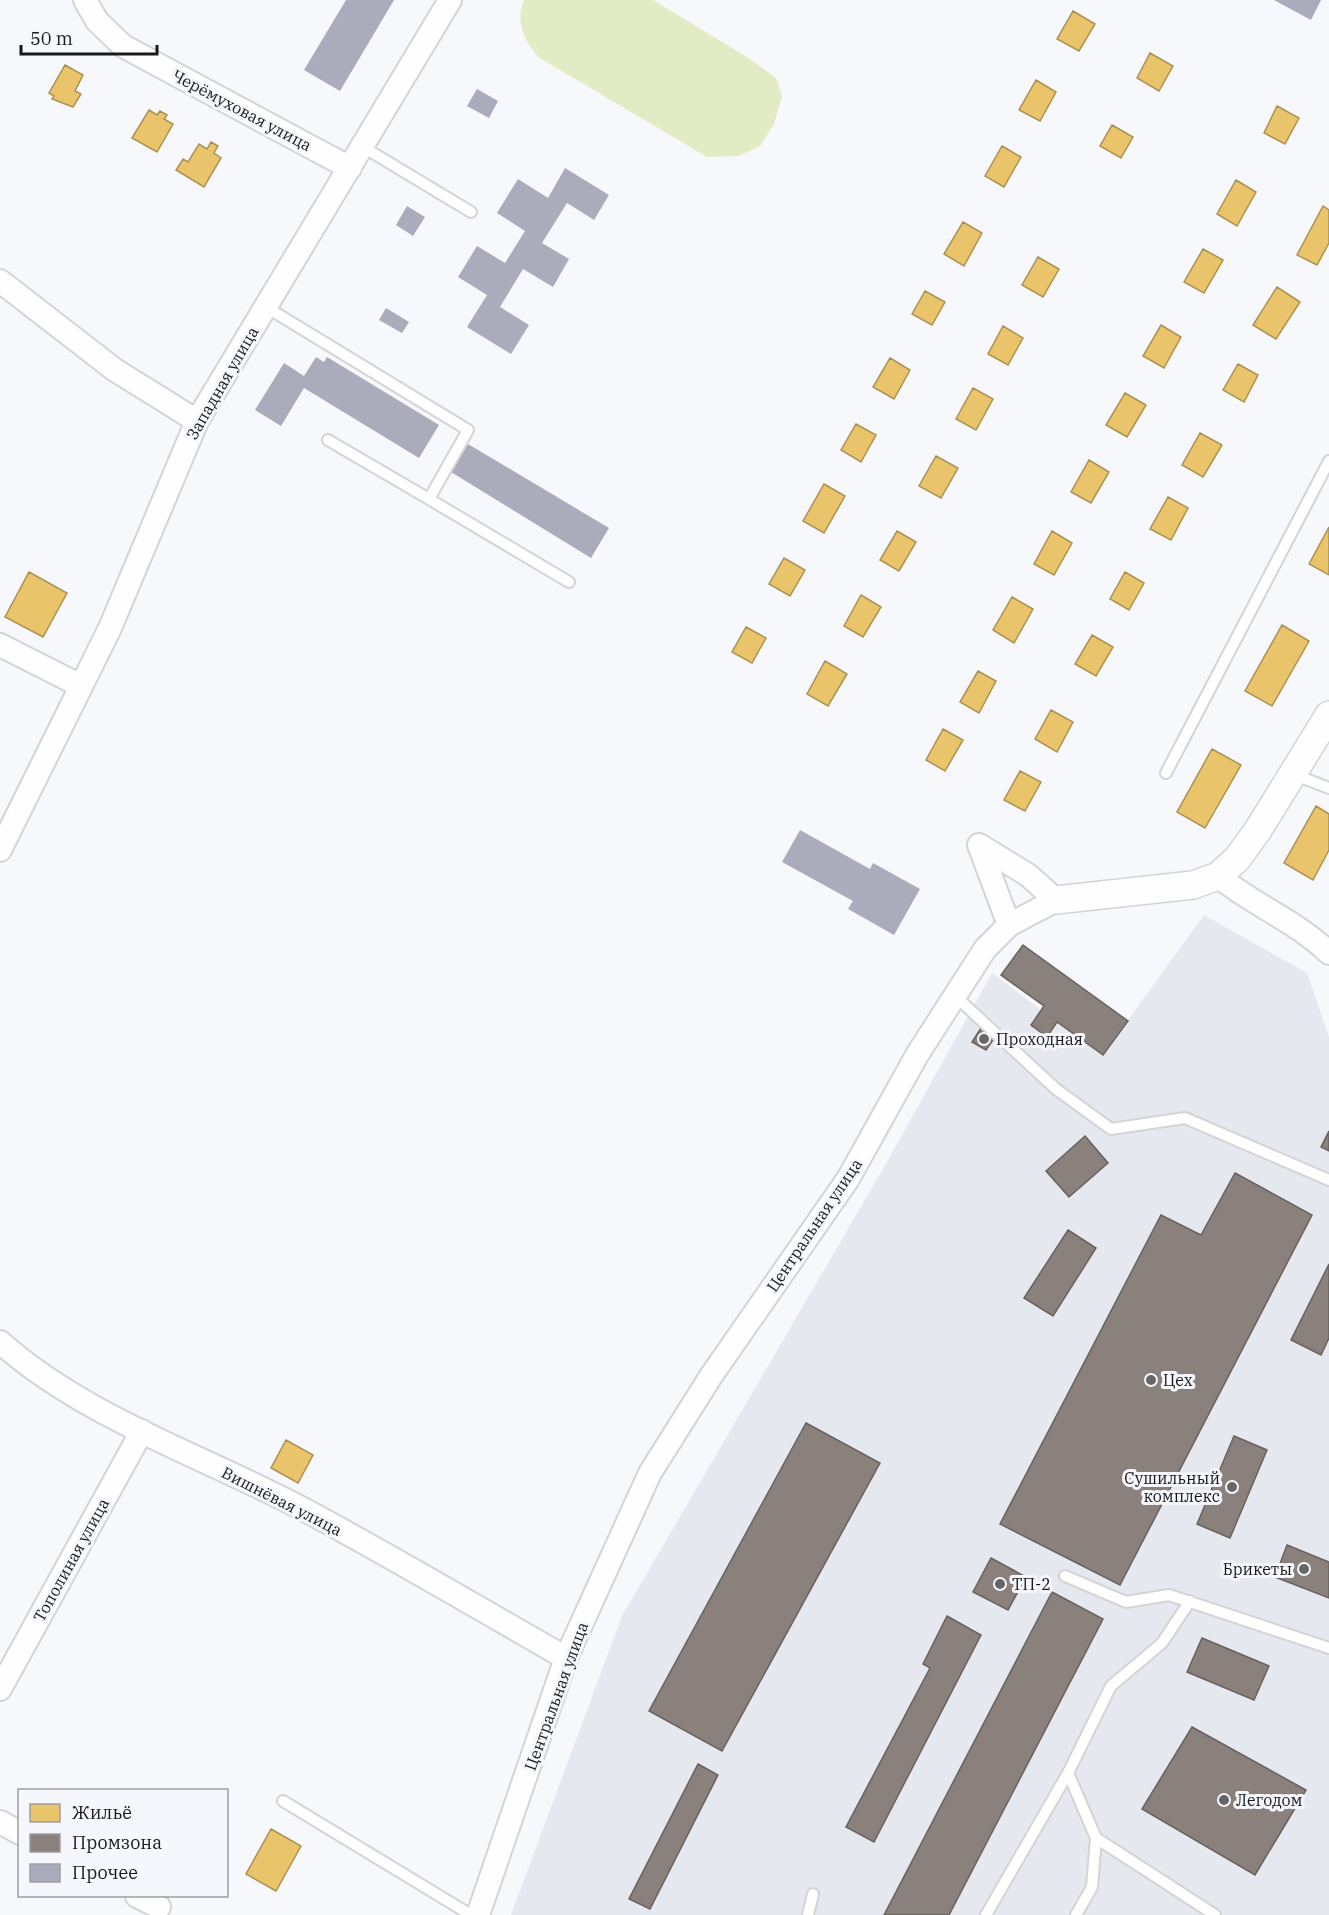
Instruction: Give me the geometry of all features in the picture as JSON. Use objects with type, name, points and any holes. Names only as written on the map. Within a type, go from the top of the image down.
[{"type":"street","name":"Черёмуховая улица","points":[[85,0],[97,21],[123,46],[350,168]]},
{"type":"street","name":"Западная улица","points":[[0,850],[110,628],[197,421],[450,0]]},
{"type":"street","points":[[0,281],[116,370],[197,421]]},
{"type":"street","points":[[0,645],[81,686]]},
{"type":"street","name":"Центральная улица","points":[[478,1915],[566,1658],[650,1473],[711,1376],[848,1179],[953,995],[984,950],[1009,925],[1056,900],[1193,885],[1218,876],[1244,849],[1329,715]]},
{"type":"street","points":[[1009,925],[979,845],[1028,875],[1056,900]]},
{"type":"street","points":[[1218,876],[1242,896],[1313,937],[1329,953]]},
{"type":"street","name":"Вишнёвая улица","points":[[0,1342],[31,1370],[142,1431],[301,1508],[566,1658]]},
{"type":"street","name":"Тополиная улица","points":[[0,1689],[142,1431]]},
{"type":"street","points":[[0,1822],[18,1832]]},
{"type":"street","points":[[139,1897],[159,1907]]},
{"type":"lane","points":[[363,147],[471,212]]},
{"type":"lane","points":[[266,307],[468,430],[429,499]]},
{"type":"lane","points":[[328,440],[569,582]]},
{"type":"lane","points":[[1166,773],[1329,461]]},
{"type":"lane","points":[[1293,774],[1329,788]]},
{"type":"lane","points":[[953,995],[1056,1089],[1111,1129],[1185,1118],[1329,1180]]},
{"type":"lane","points":[[1065,1576],[1126,1602],[1169,1595],[1329,1648]]},
{"type":"lane","points":[[986,1915],[1068,1773],[1111,1686],[1162,1642],[1190,1601]]},
{"type":"lane","points":[[1068,1773],[1096,1838],[1092,1887],[1076,1915]]},
{"type":"lane","points":[[283,1801],[471,1915]]},
{"type":"lane","points":[[1096,1838],[1215,1915]]},
{"type":"lane","points":[[808,1915],[813,1894]]},
{"type":"shaded area","points":[[1204,915],[1307,973],[1329,1037],[1329,1915],[511,1915],[622,1616],[887,1162],[992,973],[1102,1056]]},
{"type":"green space","points":[[524,0],[653,0],[750,59],[776,78],[782,96],[774,124],[760,146],[739,156],[707,157],[538,57],[522,30],[520,16]]},
{"type":"building: Жильё","points":[[1073,11],[1095,24],[1079,51],[1057,39]]},
{"type":"building: Жильё","points":[[1150,53],[1173,66],[1159,91],[1137,78]]},
{"type":"building: Жильё","points":[[65,65],[83,75],[75,91],[81,94],[73,107],[52,99],[54,96],[49,93]]},
{"type":"building: Жильё","points":[[1036,80],[1056,92],[1040,121],[1019,110]]},
{"type":"building: Жильё","points":[[1277,106],[1299,118],[1285,144],[1264,133]]},
{"type":"building: Жильё","points":[[149,110],[157,115],[160,111],[167,115],[164,119],[173,124],[157,152],[132,138]]},
{"type":"building: Жильё","points":[[1112,125],[1133,137],[1121,158],[1100,146]]},
{"type":"building: Жильё","points":[[211,142],[218,146],[214,153],[221,158],[204,187],[176,170],[183,159],[188,162],[199,144],[207,149]]},
{"type":"building: Жильё","points":[[1002,146],[1021,157],[1004,187],[985,176]]},
{"type":"building: Жильё","points":[[1236,180],[1256,192],[1237,226],[1217,214]]},
{"type":"building: Жильё","points":[[1323,206],[1329,210],[1329,243],[1317,265],[1297,255]]},
{"type":"building: Жильё","points":[[963,222],[982,233],[964,266],[944,254]]},
{"type":"building: Жильё","points":[[1203,249],[1223,260],[1204,293],[1184,282]]},
{"type":"building: Жильё","points":[[1038,257],[1059,269],[1043,297],[1022,285]]},
{"type":"building: Жильё","points":[[1277,287],[1300,302],[1276,339],[1253,325]]},
{"type":"building: Жильё","points":[[925,291],[945,302],[932,325],[912,314]]},
{"type":"building: Жильё","points":[[1161,325],[1181,337],[1164,368],[1143,356]]},
{"type":"building: Жильё","points":[[1003,326],[1023,338],[1008,365],[988,354]]},
{"type":"building: Жильё","points":[[890,358],[910,370],[894,399],[873,387]]},
{"type":"building: Жильё","points":[[1238,364],[1258,375],[1244,402],[1223,390]]},
{"type":"building: Жильё","points":[[973,388],[993,399],[976,430],[956,419]]},
{"type":"building: Жильё","points":[[1125,393],[1146,405],[1127,437],[1106,425]]},
{"type":"building: Жильё","points":[[856,424],[876,435],[861,462],[841,450]]},
{"type":"building: Жильё","points":[[1200,433],[1222,445],[1203,477],[1182,465]]},
{"type":"building: Жильё","points":[[936,456],[958,468],[941,498],[919,486]]},
{"type":"building: Жильё","points":[[1089,460],[1109,472],[1091,503],[1071,492]]},
{"type":"building: Жильё","points":[[824,484],[845,496],[824,533],[803,521]]},
{"type":"building: Жильё","points":[[1168,497],[1188,508],[1171,540],[1150,529]]},
{"type":"building: Жильё","points":[[1329,527],[1329,575],[1309,564]]},
{"type":"building: Жильё","points":[[897,531],[916,542],[899,571],[880,560]]},
{"type":"building: Жильё","points":[[1052,531],[1072,543],[1054,575],[1034,564]]},
{"type":"building: Жильё","points":[[784,558],[805,570],[790,596],[769,584]]},
{"type":"building: Жильё","points":[[29,572],[67,593],[43,637],[5,617]]},
{"type":"building: Жильё","points":[[1125,572],[1144,583],[1129,610],[1110,599]]},
{"type":"building: Жильё","points":[[861,595],[881,607],[863,637],[844,626]]},
{"type":"building: Жильё","points":[[1012,597],[1033,609],[1014,643],[993,630]]},
{"type":"building: Жильё","points":[[1282,625],[1309,641],[1272,706],[1245,691]]},
{"type":"building: Жильё","points":[[746,627],[766,638],[752,663],[732,652]]},
{"type":"building: Жильё","points":[[1092,635],[1113,647],[1096,676],[1075,664]]},
{"type":"building: Жильё","points":[[825,661],[847,674],[828,706],[807,694]]},
{"type":"building: Жильё","points":[[978,671],[996,681],[979,713],[960,702]]},
{"type":"building: Жильё","points":[[1051,710],[1073,722],[1057,752],[1035,739]]},
{"type":"building: Жильё","points":[[943,729],[963,740],[945,771],[926,760]]},
{"type":"building: Жильё","points":[[1212,749],[1241,765],[1205,828],[1177,812]]},
{"type":"building: Жильё","points":[[1020,771],[1041,782],[1025,811],[1004,800]]},
{"type":"building: Жильё","points":[[1316,806],[1329,814],[1329,850],[1313,880],[1284,863]]},
{"type":"building: Жильё","points":[[286,1440],[313,1455],[298,1483],[271,1468]]},
{"type":"building: Жильё","points":[[271,1829],[301,1846],[276,1891],[246,1874]]},
{"type":"building: Промзона","points":[[1023,945],[1128,1021],[1103,1055],[1057,1022],[1047,1037],[1031,1025],[1044,1006],[1001,975]]},
{"type":"building: Промзона","name":"Проходная","points":[[981,1028],[995,1037],[986,1050],[972,1042]]},
{"type":"building: Промзона","points":[[1329,1131],[1329,1151],[1321,1147]]},
{"type":"building: Промзона","points":[[1085,1136],[1108,1163],[1069,1197],[1046,1171]]},
{"type":"building: Промзона","name":"Цех","points":[[1235,1173],[1312,1215],[1120,1585],[1000,1524],[1161,1215],[1201,1235]]},
{"type":"building: Промзона","points":[[1068,1230],[1096,1248],[1053,1316],[1024,1298]]},
{"type":"building: Промзона","points":[[1329,1264],[1329,1338],[1321,1355],[1291,1340]]},
{"type":"building: Промзона","points":[[806,1423],[880,1463],[722,1751],[649,1711]]},
{"type":"building: Промзона","name":"Сушильный комплекс","points":[[1234,1436],[1267,1450],[1230,1538],[1197,1524]]},
{"type":"building: Промзона","name":"Брикеты","points":[[1287,1545],[1329,1562],[1329,1598],[1275,1577]]},
{"type":"building: Промзона","name":"ТП-2","points":[[991,1558],[1026,1577],[1008,1610],[973,1592]]},
{"type":"building: Промзона","points":[[1052,1592],[1103,1619],[949,1915],[884,1915]]},
{"type":"building: Промзона","points":[[947,1616],[981,1635],[874,1842],[846,1827],[930,1668],[923,1664]]},
{"type":"building: Промзона","points":[[1202,1638],[1269,1666],[1254,1700],[1187,1672]]},
{"type":"building: Промзона","name":"Легодом","points":[[1192,1727],[1306,1790],[1255,1875],[1142,1809]]},
{"type":"building: Промзона","points":[[698,1764],[718,1775],[650,1909],[629,1899]]},
{"type":"building: Прочее","points":[[346,0],[394,0],[340,91],[304,70]]},
{"type":"building: Прочее","points":[[1274,0],[1321,0],[1311,20]]},
{"type":"building: Прочее","points":[[477,89],[498,101],[489,118],[467,106]]},
{"type":"building: Прочее","points":[[565,168],[609,195],[594,220],[567,203],[542,243],[569,259],[553,287],[523,269],[500,307],[529,325],[511,354],[467,327],[487,295],[458,277],[477,246],[505,263],[525,231],[497,213],[518,179],[548,198]]},
{"type":"building: Прочее","points":[[407,206],[425,217],[413,236],[396,225]]},
{"type":"building: Прочее","points":[[386,308],[409,322],[402,333],[379,320]]},
{"type":"building: Прочее","points":[[316,357],[324,362],[327,357],[439,425],[419,458],[304,388],[281,426],[255,410],[284,363],[304,376]]},
{"type":"building: Прочее","points":[[468,444],[609,528],[591,558],[451,472]]},
{"type":"building: Прочее","points":[[800,830],[870,869],[873,863],[920,889],[894,935],[848,909],[853,901],[782,862]]},
{"type":"place","name":"Проходная","points":[[984,1039]]},
{"type":"place","name":"Цех","points":[[1151,1380]]},
{"type":"place","name":"Сушильный комплекс","points":[[1232,1487]]},
{"type":"place","name":"Брикеты","points":[[1304,1569]]},
{"type":"place","name":"ТП-2","points":[[1000,1584]]},
{"type":"place","name":"Легодом","points":[[1224,1800]]}]
